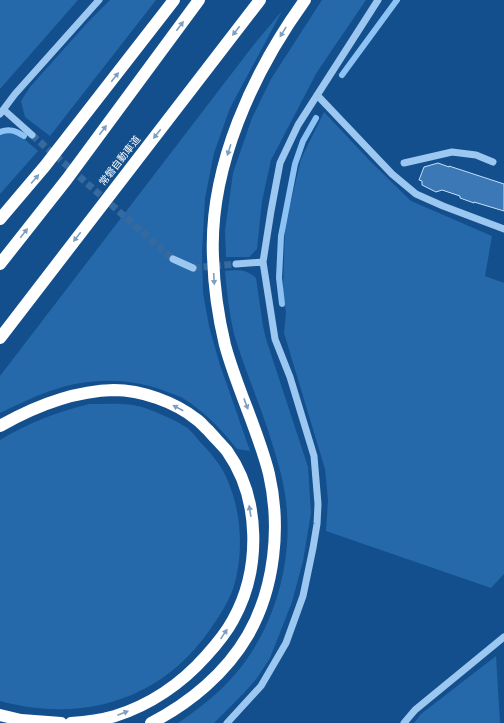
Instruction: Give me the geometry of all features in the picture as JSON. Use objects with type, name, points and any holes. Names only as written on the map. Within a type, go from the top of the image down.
[{"type":"highway","points":[[0,219],[45,166],[174,0]]},
{"type":"highway","points":[[0,264],[67,179],[199,0]]},
{"type":"highway","name":"常磐自動車道","points":[[0,338],[260,0]]},
{"type":"highway","points":[[151,723],[182,706],[216,675],[233,655],[248,635],[257,616],[265,592],[271,565],[275,524],[274,501],[263,452],[226,346],[218,315],[213,255],[214,218],[222,177],[237,126],[269,54],[305,0]]},
{"type":"highway","points":[[0,426],[51,401],[75,395],[115,390],[156,398],[197,419],[226,451],[237,468],[245,487],[250,506],[253,542],[252,561],[248,581],[233,620],[222,638],[197,667],[152,700],[134,709],[114,716],[91,721],[71,723]]},
{"type":"highway","points":[[0,715],[21,720],[62,723]]},
{"type":"street","points":[[32,134],[2,112],[15,94],[99,0]]},
{"type":"street","points":[[227,723],[261,686],[286,643],[303,596],[317,524],[318,504],[314,456],[290,378],[275,339],[263,262],[280,163],[298,125],[336,63],[378,0]]},
{"type":"street","points":[[317,95],[392,174],[416,194],[443,206],[504,228]]},
{"type":"street","points":[[404,163],[452,152],[476,155],[493,162]]},
{"type":"street","points":[[172,259],[193,268]]},
{"type":"street","points":[[236,264],[263,262]]},
{"type":"street","points":[[404,723],[415,710],[504,637]]},
{"type":"shaded area","points":[[0,0],[78,0],[0,89]]},
{"type":"shaded area","points":[[110,0],[156,0],[50,136],[25,117],[21,101],[30,87],[88,22]]},
{"type":"shaded area","points":[[322,0],[366,0],[317,72],[271,160],[262,201],[257,249],[249,257],[226,257],[225,231],[233,173],[252,118],[271,79]]},
{"type":"shaded area","points":[[282,11],[230,108],[214,153],[205,198],[202,254],[203,293],[209,326],[219,362],[250,451],[237,449],[213,422],[182,398],[141,384],[95,381],[65,386],[37,396],[0,413],[0,376],[252,47]]},
{"type":"shaded area","points":[[324,112],[371,162],[411,201],[492,236],[485,276],[504,283],[504,574],[491,588],[326,531],[328,500],[325,469],[284,333],[286,313],[283,291],[285,227],[301,159]]},
{"type":"shaded area","points":[[9,133],[22,137],[38,151],[0,194],[0,135]]},
{"type":"shaded area","points":[[225,271],[242,271],[256,278],[266,339],[308,467],[311,513],[303,561],[292,602],[270,658],[257,678],[214,723],[178,723],[196,711],[220,690],[241,667],[253,650],[263,633],[278,594],[286,554],[288,533],[287,513],[282,478],[268,429],[234,334],[229,310]]},
{"type":"shaded area","points":[[90,404],[132,405],[161,414],[188,429],[213,456],[223,470],[236,506],[240,534],[237,576],[226,605],[209,631],[189,655],[167,675],[143,690],[116,700],[89,707],[60,709],[30,707],[0,701],[0,440],[44,418]]},
{"type":"shaded area","points":[[496,656],[500,723],[414,723],[421,714]]},
{"type":"building","points":[[438,163],[504,184],[504,211],[474,203],[460,198],[460,196],[442,190],[436,192],[422,185],[422,181],[419,180],[424,167]]},
{"type":"waterway","points":[[342,75],[397,0]]},
{"type":"waterway","points":[[282,304],[279,278],[281,236],[295,164],[303,141],[316,118]]},
{"type":"waterway","points":[[0,132],[6,130],[24,136]]},
{"type":"tunnel","points":[[32,135],[173,259]]},
{"type":"tunnel","points":[[193,268],[236,264]]}]
